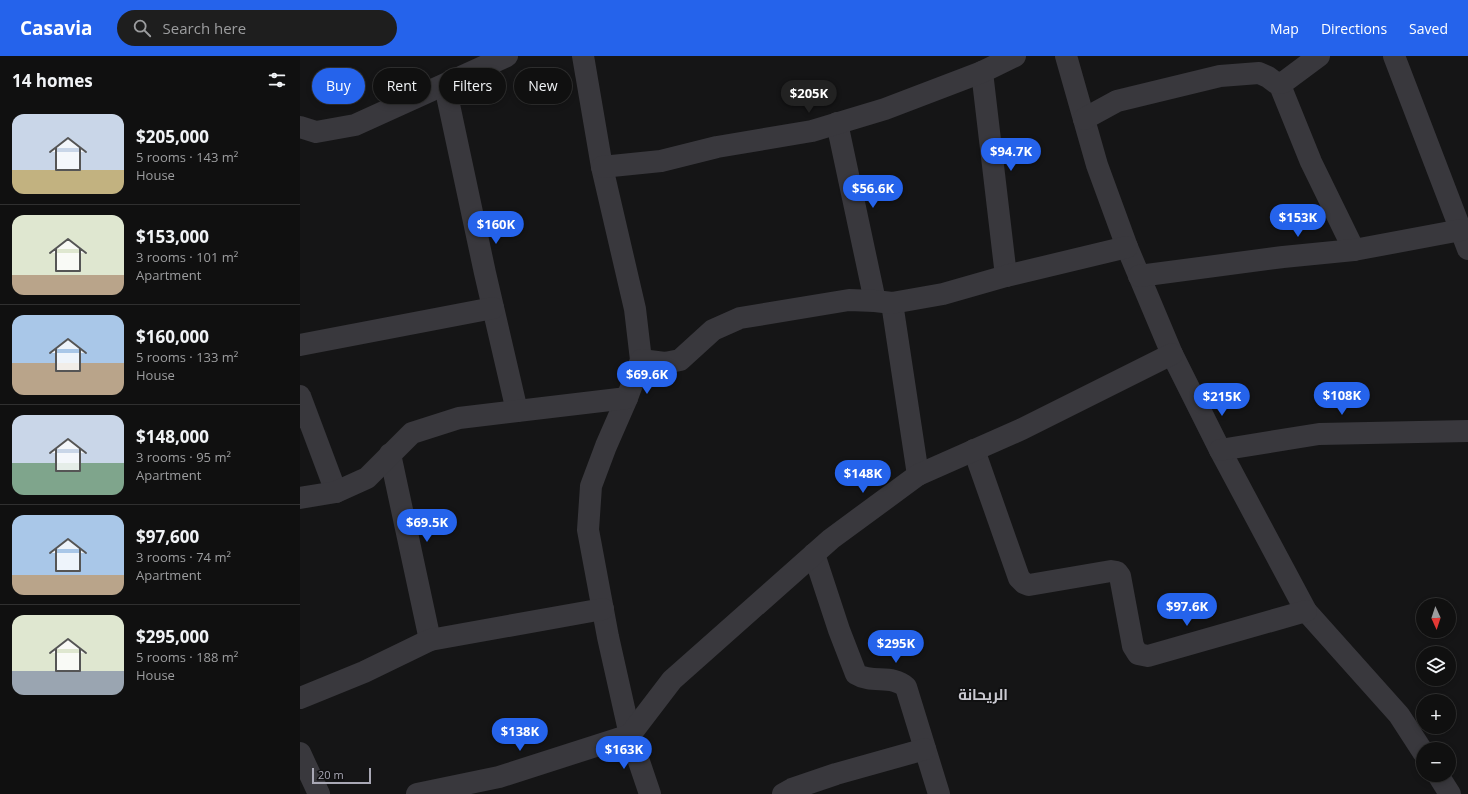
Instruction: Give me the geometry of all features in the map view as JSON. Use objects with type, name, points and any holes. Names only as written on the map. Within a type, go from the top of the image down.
[{"type":"street","points":[[482,68],[507,56]]},
{"type":"street","points":[[583,56],[602,167],[635,309],[641,360],[591,486],[588,530],[608,637],[630,735],[650,794]]},
{"type":"street","points":[[602,167],[661,161],[717,147],[812,130],[885,109],[982,72],[1015,56]]},
{"type":"street","points":[[1066,56],[1097,165],[1127,247],[1172,354],[1220,450],[1306,611],[1399,715],[1417,742]]},
{"type":"street","points":[[1279,83],[1284,82],[1319,56]]},
{"type":"street","points":[[1139,276],[1283,257],[1464,239],[1394,56]]},
{"type":"street","points":[[1084,119],[1117,101],[1220,76],[1243,65],[1279,83],[1311,162],[1354,250]]},
{"type":"street","points":[[982,72],[1006,276]]},
{"type":"street","points":[[300,127],[316,132],[356,125],[439,89]]},
{"type":"street","points":[[449,104],[517,411]]},
{"type":"street","points":[[837,123],[884,302],[918,475]]},
{"type":"street","points":[[641,360],[665,363],[680,360],[713,330],[740,318],[849,300],[884,302],[943,294],[1006,276],[1127,247]]},
{"type":"street","points":[[300,345],[493,308]]},
{"type":"street","points":[[417,794],[499,777],[630,735],[672,680],[831,539],[918,475],[1022,429],[1172,354]]},
{"type":"street","points":[[300,396],[336,492]]},
{"type":"street","points":[[300,498],[336,492],[367,478],[412,433],[459,418],[627,398]]},
{"type":"street","points":[[1220,450],[1320,434],[1468,431]]},
{"type":"street","points":[[974,450],[1019,578],[1024,584],[1029,584],[1111,571],[1117,572],[1120,576],[1133,646],[1138,654],[1148,656],[1306,611]]},
{"type":"street","points":[[390,454],[430,640]]},
{"type":"street","points":[[814,554],[839,630],[856,674],[866,678],[900,681],[906,687],[939,794]]},
{"type":"street","points":[[300,698],[364,672],[430,640],[603,609]]},
{"type":"street","points":[[783,794],[792,789],[836,774],[925,749]]},
{"type":"street","points":[[300,753],[319,794]]},
{"type":"street","points":[[1442,782],[1450,794]]},
{"type":"district","name":"الريحانة","points":[[983,694]]}]
